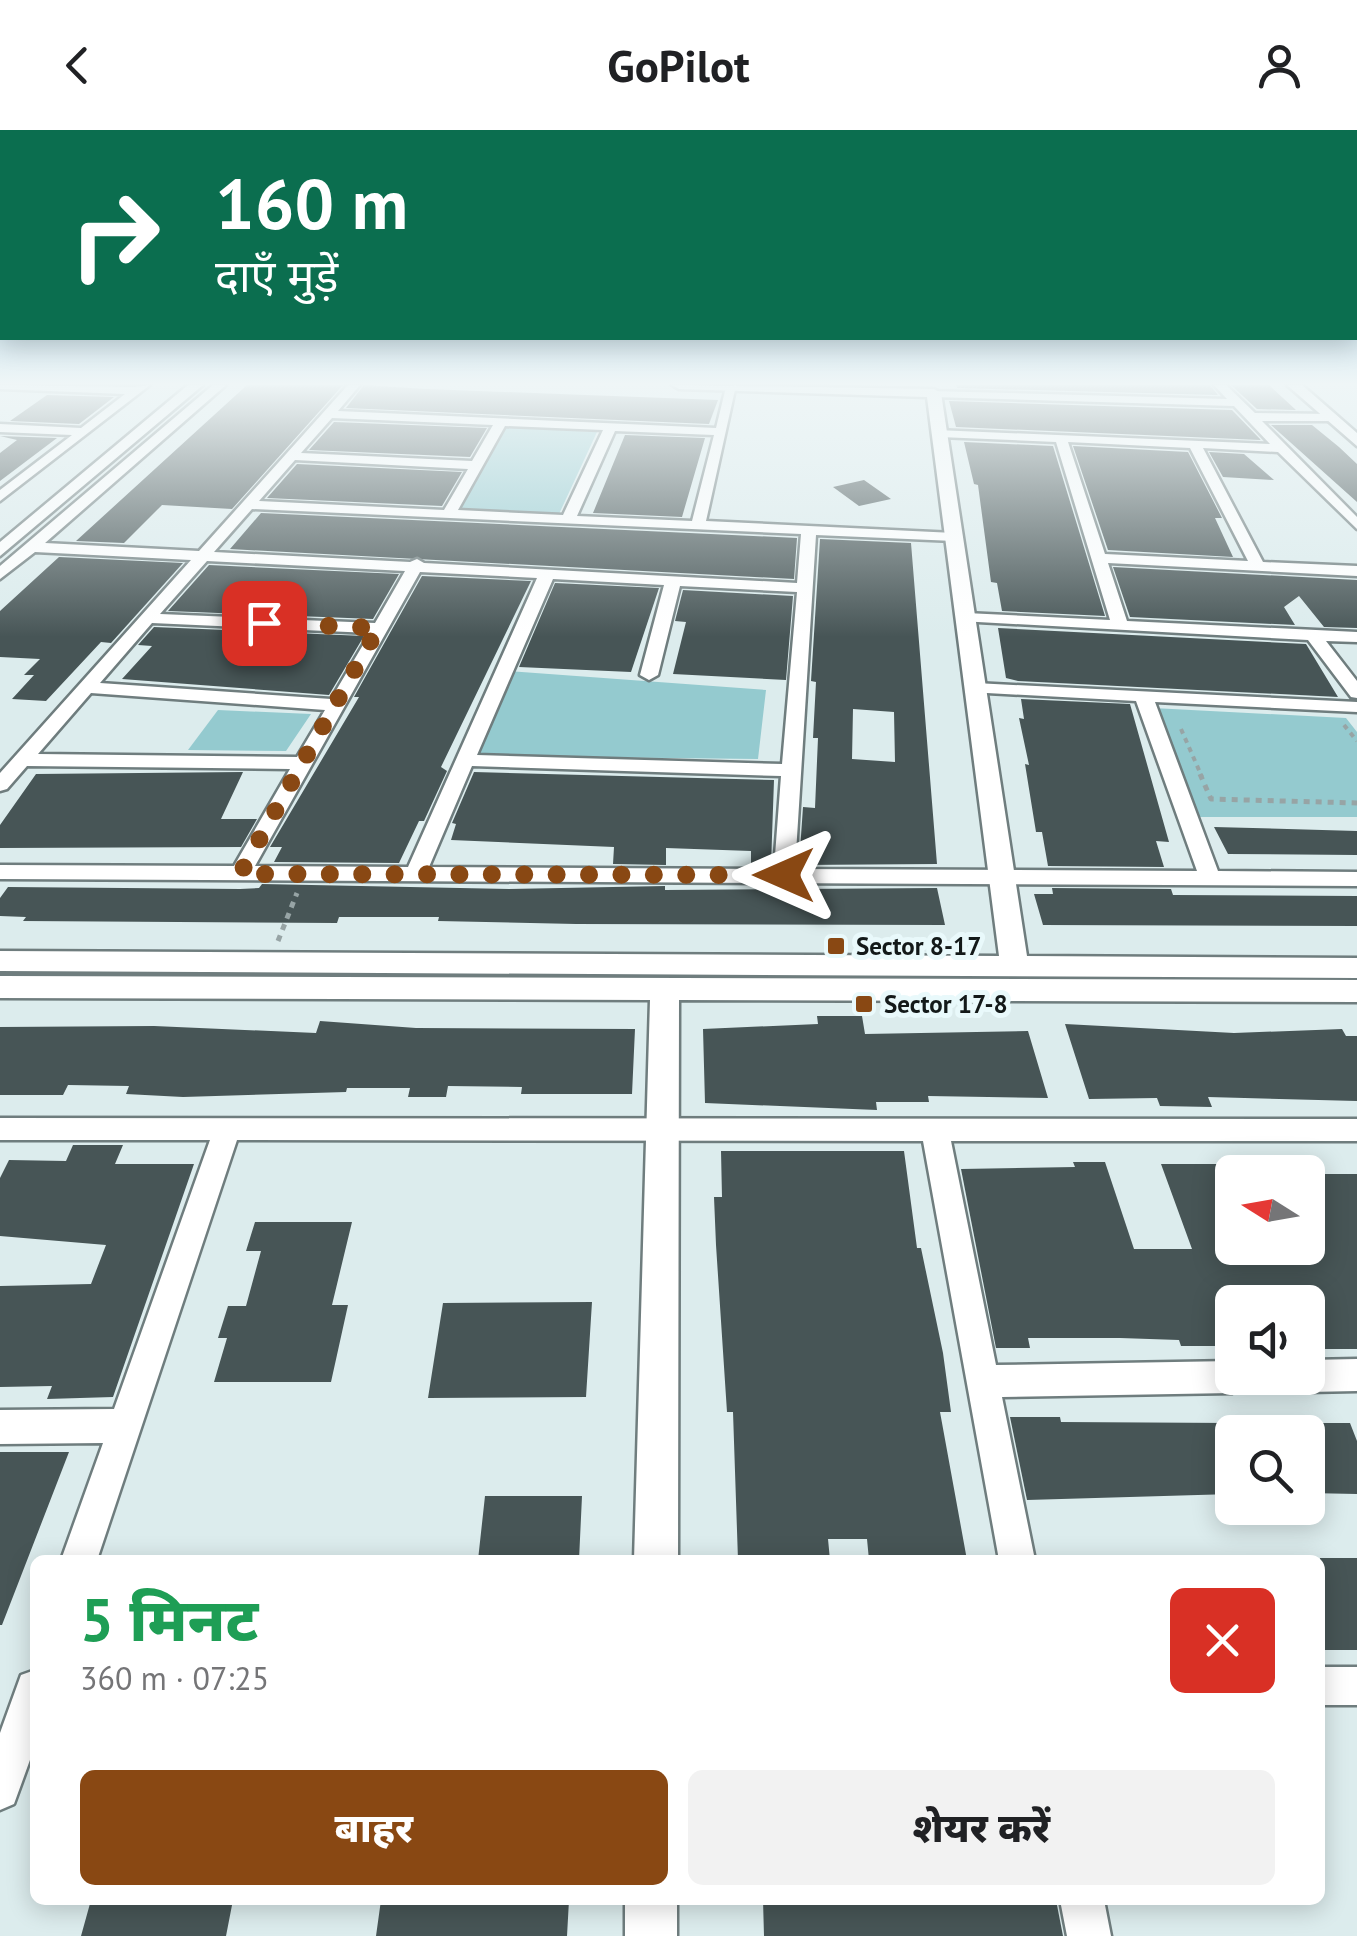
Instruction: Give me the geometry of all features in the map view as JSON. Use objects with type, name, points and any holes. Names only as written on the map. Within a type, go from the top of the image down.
[{"type":"street","points":[[0,497],[35,469]]},
{"type":"street","points":[[0,550],[96,469]]},
{"type":"street","points":[[0,574],[122,469]]},
{"type":"street","points":[[0,785],[279,469]]},
{"type":"street","points":[[448,515],[474,469]]},
{"type":"street","points":[[568,520],[591,469]]},
{"type":"street","points":[[698,526],[712,469]]},
{"type":"street","points":[[945,469],[1014,966]]},
{"type":"street","points":[[1071,469],[1120,626]]},
{"type":"street","points":[[1208,469],[1257,564]]},
{"type":"street","points":[[1303,469],[1357,525]]},
{"type":"street","points":[[247,506],[954,538]]},
{"type":"street","points":[[784,875],[809,530]]},
{"type":"street","points":[[32,547],[417,564],[805,588]]},
{"type":"street","points":[[1099,558],[1357,571]]},
{"type":"street","points":[[240,874],[332,705],[417,564]]},
{"type":"street","points":[[414,877],[548,572]]},
{"type":"street","points":[[649,675],[673,581]]},
{"type":"street","points":[[148,618],[378,628]]},
{"type":"street","points":[[966,618],[1357,637]]},
{"type":"street","points":[[1313,635],[1357,692]]},
{"type":"street","points":[[86,687],[332,705]]},
{"type":"street","points":[[975,688],[1357,707]]},
{"type":"street","points":[[1143,695],[1210,878]]},
{"type":"street","points":[[22,760],[300,763]]},
{"type":"street","points":[[463,760],[792,770]]},
{"type":"street","points":[[0,872],[1357,879]]},
{"type":"street","points":[[0,961],[1357,968]]},
{"type":"street","points":[[0,986],[1357,991]]},
{"type":"street","points":[[656,1555],[665,988]]},
{"type":"street","points":[[0,1129],[663,1133],[1357,1130]]},
{"type":"street","points":[[81,1555],[227,1130]]},
{"type":"street","points":[[936,1130],[1016,1555]]},
{"type":"street","points":[[1325,1376],[1357,1375]]},
{"type":"street","points":[[983,1381],[1215,1377]]},
{"type":"street","points":[[0,1427],[125,1426]]},
{"type":"street","points":[[1325,1686],[1357,1686]]},
{"type":"street","points":[[0,1790],[30,1703]]},
{"type":"street","points":[[650,1936],[651,1905]]},
{"type":"street","points":[[1083,1905],[1089,1936]]},
{"type":"path","points":[[1175,714],[1211,800],[1357,803]]},
{"type":"path","points":[[1326,724],[1345,726],[1357,741]]},
{"type":"path","points":[[278,941],[304,875]]},
{"type":"shaded area","points":[[480,469],[580,469],[559,514],[456,510]]},
{"type":"shaded area","points":[[508,671],[766,690],[758,759],[474,756]]},
{"type":"shaded area","points":[[1153,708],[1346,718],[1357,732],[1357,817],[1194,817]]},
{"type":"shaded area","points":[[218,710],[311,714],[286,751],[188,750]]},
{"type":"building","points":[[0,469],[16,469],[0,481]]},
{"type":"building","points":[[155,469],[268,469],[232,509],[162,505],[124,543],[76,541]]},
{"type":"building","points":[[292,469],[462,472],[442,506],[267,498]]},
{"type":"building","points":[[611,469],[696,469],[682,517],[593,513]]},
{"type":"building","points":[[970,469],[1060,469],[1105,616],[1002,611],[997,583],[991,582],[978,485],[974,484]]},
{"type":"building","points":[[1081,469],[1197,469],[1222,518],[1215,518],[1233,557],[1108,550]]},
{"type":"building","points":[[1219,469],[1262,469],[1274,480],[1223,477]]},
{"type":"building","points":[[1320,469],[1357,469],[1357,502]]},
{"type":"building","points":[[864,480],[891,499],[859,506],[833,487]]},
{"type":"building","points":[[261,513],[797,538],[794,579],[230,549]]},
{"type":"building","points":[[820,539],[911,543],[937,864],[799,865],[803,807],[815,808],[818,738],[813,738],[816,682],[811,681]],"holes":[[[853,709],[894,712],[895,762],[852,759]]]},
{"type":"building","points":[[59,557],[183,563],[111,643],[101,642],[46,701],[12,699],[34,675],[24,675],[40,659],[0,657],[0,611]]},
{"type":"building","points":[[209,565],[399,574],[373,619],[168,611]]},
{"type":"building","points":[[1113,567],[1357,580],[1357,628],[1324,627],[1299,596],[1284,607],[1295,625],[1130,617]]},
{"type":"building","points":[[422,576],[531,581],[441,767],[447,771],[424,821],[419,821],[399,863],[274,862],[282,847],[270,847],[359,697],[354,697]]},
{"type":"building","points":[[555,583],[659,588],[631,672],[519,667]]},
{"type":"building","points":[[683,590],[793,596],[786,680],[673,674],[686,622],[675,621]]},
{"type":"building","points":[[154,627],[364,636],[329,695],[122,679],[152,646],[138,645]]},
{"type":"building","points":[[998,628],[1306,644],[1338,697],[1018,681],[1006,678]]},
{"type":"building","points":[[1021,699],[1130,704],[1169,842],[1156,841],[1164,867],[1048,866],[1042,832],[1036,832],[1025,764],[1029,765],[1019,718],[1024,719]]},
{"type":"building","points":[[243,772],[221,819],[257,819],[241,847],[0,848],[0,825],[36,774]]},
{"type":"building","points":[[474,772],[774,780],[771,865],[751,865],[751,851],[666,848],[666,865],[613,864],[614,847],[451,840],[456,824],[452,823]]},
{"type":"building","points":[[1214,827],[1357,831],[1357,855],[1228,854]]},
{"type":"building","points":[[262,884],[509,889],[665,886],[665,890],[937,888],[945,925],[576,924],[438,921],[439,917],[339,917],[337,923],[23,921],[26,917],[0,916],[0,898],[8,887],[240,889],[259,888]]},
{"type":"building","points":[[1052,888],[1171,889],[1173,895],[1357,896],[1357,926],[1043,925],[1034,894],[1053,894]]},
{"type":"building","points":[[817,1016],[862,1016],[865,1034],[1028,1031],[1048,1098],[928,1096],[929,1102],[876,1102],[877,1110],[705,1103],[703,1029],[818,1024]]},
{"type":"building","points":[[320,1021],[416,1028],[635,1029],[632,1094],[521,1094],[522,1087],[448,1086],[446,1097],[408,1097],[410,1088],[347,1088],[346,1092],[183,1097],[126,1094],[129,1086],[68,1085],[63,1095],[0,1095],[0,1027],[154,1026],[316,1033]]},
{"type":"building","points":[[1065,1024],[1234,1033],[1342,1029],[1346,1036],[1357,1036],[1357,1101],[1208,1097],[1212,1107],[1160,1106],[1157,1098],[1089,1099]]},
{"type":"building","points":[[73,1145],[123,1145],[115,1164],[194,1164],[113,1397],[47,1399],[52,1386],[0,1387],[0,1286],[91,1284],[106,1245],[0,1236],[0,1178],[9,1160],[66,1161]]},
{"type":"building","points":[[721,1151],[904,1151],[917,1248],[921,1248],[943,1353],[951,1412],[940,1412],[966,1555],[869,1555],[867,1539],[828,1539],[830,1555],[738,1555],[733,1412],[727,1412],[716,1245],[714,1197],[722,1197]]},
{"type":"building","points":[[1073,1162],[1105,1162],[1134,1249],[1192,1249],[1161,1164],[1215,1164],[1215,1265],[1325,1265],[1325,1174],[1357,1174],[1357,1349],[1325,1349],[1325,1285],[1215,1285],[1215,1346],[1181,1346],[1179,1340],[1028,1338],[1030,1348],[996,1348],[961,1169],[1075,1167]]},
{"type":"building","points":[[255,1222],[352,1222],[332,1305],[348,1305],[331,1382],[214,1382],[227,1338],[218,1338],[228,1306],[246,1306],[261,1251],[246,1251]]},
{"type":"building","points":[[592,1302],[586,1397],[428,1398],[443,1303]]},
{"type":"building","points":[[1010,1417],[1060,1417],[1061,1422],[1215,1423],[1215,1494],[1027,1500]]},
{"type":"building","points":[[1325,1423],[1350,1423],[1357,1441],[1357,1494],[1325,1493]]},
{"type":"building","points":[[0,1452],[69,1452],[2,1625],[0,1625]]},
{"type":"building","points":[[485,1496],[582,1496],[579,1555],[479,1555]]},
{"type":"building","points":[[1325,1558],[1357,1558],[1357,1650],[1325,1650]]},
{"type":"building","points":[[90,1905],[232,1905],[226,1936],[81,1936]]},
{"type":"building","points":[[380,1905],[569,1905],[567,1936],[376,1936]]},
{"type":"building","points":[[763,1905],[1057,1905],[1063,1936],[764,1936]]},
{"type":"place","name":"Sector 8-17","points":[[836,946]]},
{"type":"place","name":"Sector 17-8","points":[[864,1004]]},
{"type":"route","points":[[264,623],[378,628],[240,874],[784,875]]}]
